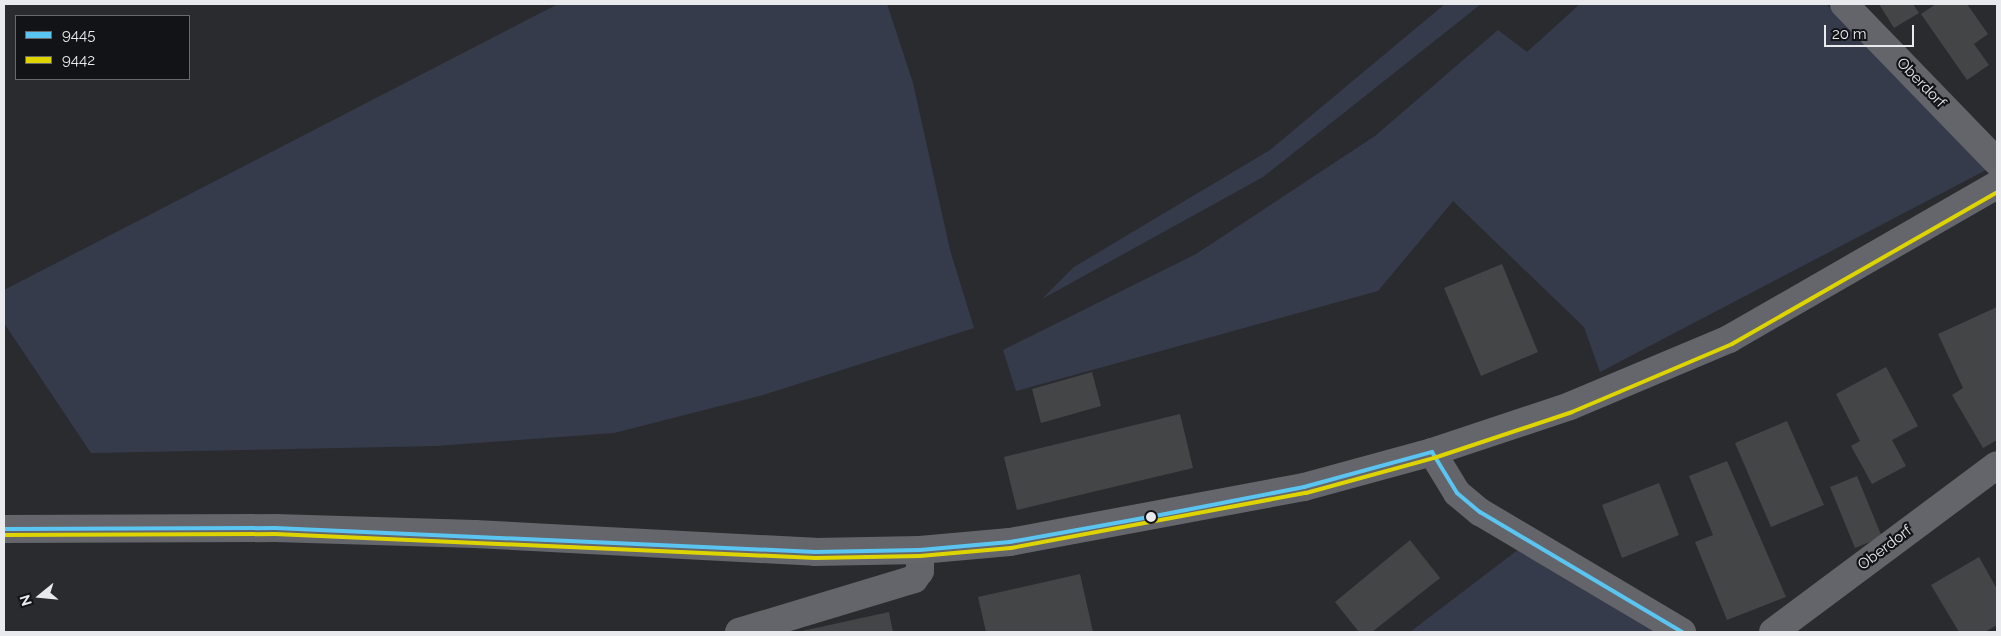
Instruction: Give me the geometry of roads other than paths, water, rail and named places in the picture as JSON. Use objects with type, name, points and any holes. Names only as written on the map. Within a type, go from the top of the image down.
[{"type":"main road","points":[[4,529],[275,528],[475,534],[815,552],[920,550],[1010,542],[1164,515],[1304,487],[1432,452],[1570,406],[1729,339],[1997,185]]},
{"type":"street","name":"Oberdorf","points":[[1844,4],[1997,162]]},
{"type":"street","points":[[1432,452],[1456,493],[1480,512],[1682,632]]},
{"type":"street","name":"Oberdorf","points":[[1773,632],[1997,465]]},
{"type":"street","points":[[739,632],[914,579],[920,572],[920,550]]}]
